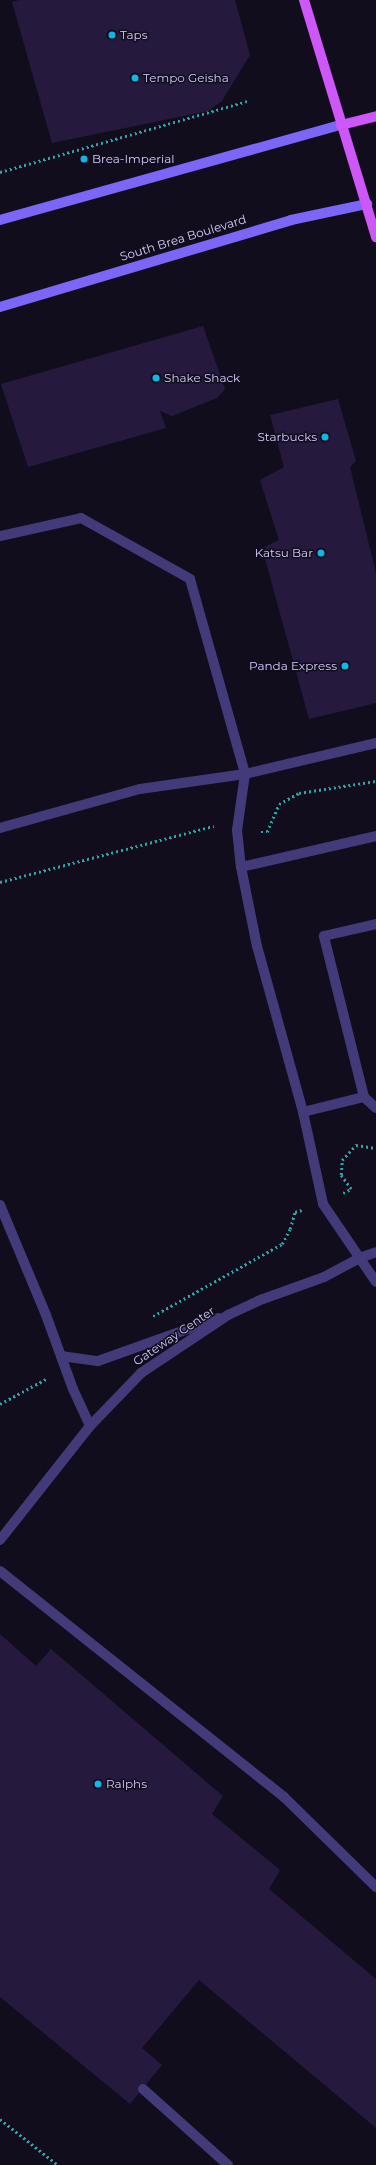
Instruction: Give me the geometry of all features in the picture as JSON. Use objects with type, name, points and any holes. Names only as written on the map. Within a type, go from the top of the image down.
[{"type":"main road","points":[[304,0],[341,125],[372,203],[376,237]]},
{"type":"main road","points":[[0,220],[376,116]]},
{"type":"main road","name":"South Brea Boulevard","points":[[0,307],[290,220],[372,203]]},
{"type":"street","points":[[0,536],[81,518],[190,579],[244,774],[237,830],[240,867],[257,946],[303,1112],[323,1204],[376,1282]]},
{"type":"street","points":[[0,828],[140,789],[244,774],[376,743]]},
{"type":"street","points":[[240,867],[376,836]]},
{"type":"street","points":[[376,924],[324,936],[364,1097],[376,1108]]},
{"type":"street","points":[[303,1112],[364,1097]]},
{"type":"street","points":[[0,1205],[65,1369],[90,1426]]},
{"type":"street","name":"Gateway Center","points":[[0,1540],[90,1426],[141,1372],[228,1315],[263,1299],[324,1277],[359,1258],[376,1252]]},
{"type":"street","points":[[61,1356],[98,1361],[228,1315]]},
{"type":"street","points":[[0,1571],[284,1797],[376,1886]]},
{"type":"street","points":[[143,2089],[228,2165]]},
{"type":"path","points":[[0,172],[248,100]]},
{"type":"path","points":[[0,882],[214,826],[237,830],[267,832],[278,804],[299,793],[376,781]]},
{"type":"path","points":[[152,1316],[282,1244],[290,1229],[295,1212],[323,1204],[351,1189],[341,1174],[342,1160],[356,1145],[374,1148]]},
{"type":"path","points":[[0,1404],[65,1369]]},
{"type":"path","points":[[0,2119],[58,2165]]},
{"type":"building","name":"Tempo Geisha","points":[[19,0],[235,0],[250,55],[222,101],[208,111],[52,143],[12,2]]},
{"type":"building","points":[[203,326],[225,389],[217,398],[172,416],[160,411],[166,428],[28,467],[1,384]]},
{"type":"building","points":[[338,399],[356,461],[350,467],[376,573],[376,703],[309,719],[262,548],[279,540],[260,480],[284,467],[270,415]]},
{"type":"building","points":[[0,1634],[36,1666],[51,1649],[223,1796],[212,1814],[280,1870],[269,1889],[376,1979],[376,2128],[199,1980],[142,2048],[162,2065],[130,2104],[0,1997]]},
{"type":"place","name":"Taps","points":[[112,35]]},
{"type":"place","name":"Tempo Geisha","points":[[135,78]]},
{"type":"place","name":"Brea-Imperial","points":[[84,159]]},
{"type":"place","name":"Shake Shack","points":[[156,378]]},
{"type":"place","name":"Starbucks","points":[[325,437]]},
{"type":"place","name":"Katsu Bar","points":[[321,553]]},
{"type":"place","name":"Panda Express","points":[[345,666]]},
{"type":"place","name":"Ralphs","points":[[98,1784]]}]
